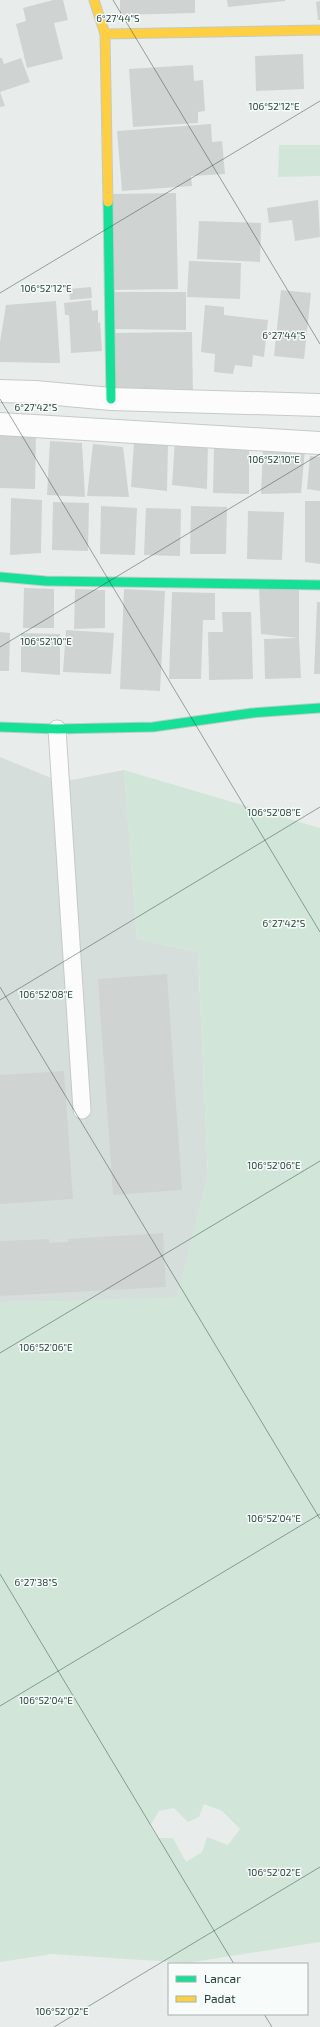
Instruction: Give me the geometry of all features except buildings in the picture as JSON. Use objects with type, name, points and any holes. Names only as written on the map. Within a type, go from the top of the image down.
[{"type":"street","points":[[94,0],[105,34],[111,399]]},
{"type":"street","points":[[105,34],[320,30]]},
{"type":"street","points":[[0,391],[35,392],[111,399],[320,405]]},
{"type":"street","points":[[0,424],[320,443]]},
{"type":"street","points":[[0,577],[46,581],[320,585]]},
{"type":"street","points":[[0,726],[57,729],[153,726],[252,713],[320,708]]},
{"type":"lane","points":[[57,729],[82,1110]]},
{"type":"shaded area","points":[[0,757],[61,782],[124,770],[137,939],[198,952],[208,1176],[177,1298],[0,1303]]},
{"type":"green space","points":[[279,145],[320,145],[320,176],[278,177]]},
{"type":"green space","points":[[124,770],[320,828],[320,1942],[187,1963],[52,1954],[0,1962],[0,1303],[177,1297],[208,1176],[198,952],[137,939]],"holes":[[[204,1804],[222,1811],[240,1829],[228,1845],[207,1837],[202,1852],[186,1862],[173,1838],[158,1838],[150,1826],[159,1811],[174,1808],[188,1822],[199,1817]]]},
{"type":"traffic: fast","points":[[108,202],[111,399]]},
{"type":"traffic: fast","points":[[0,577],[46,581],[320,585]]},
{"type":"traffic: fast","points":[[0,727],[57,729],[153,727],[252,713],[320,708]]},
{"type":"traffic: slow","points":[[94,0],[105,34],[108,202]]},
{"type":"traffic: slow","points":[[105,34],[320,30]]}]
